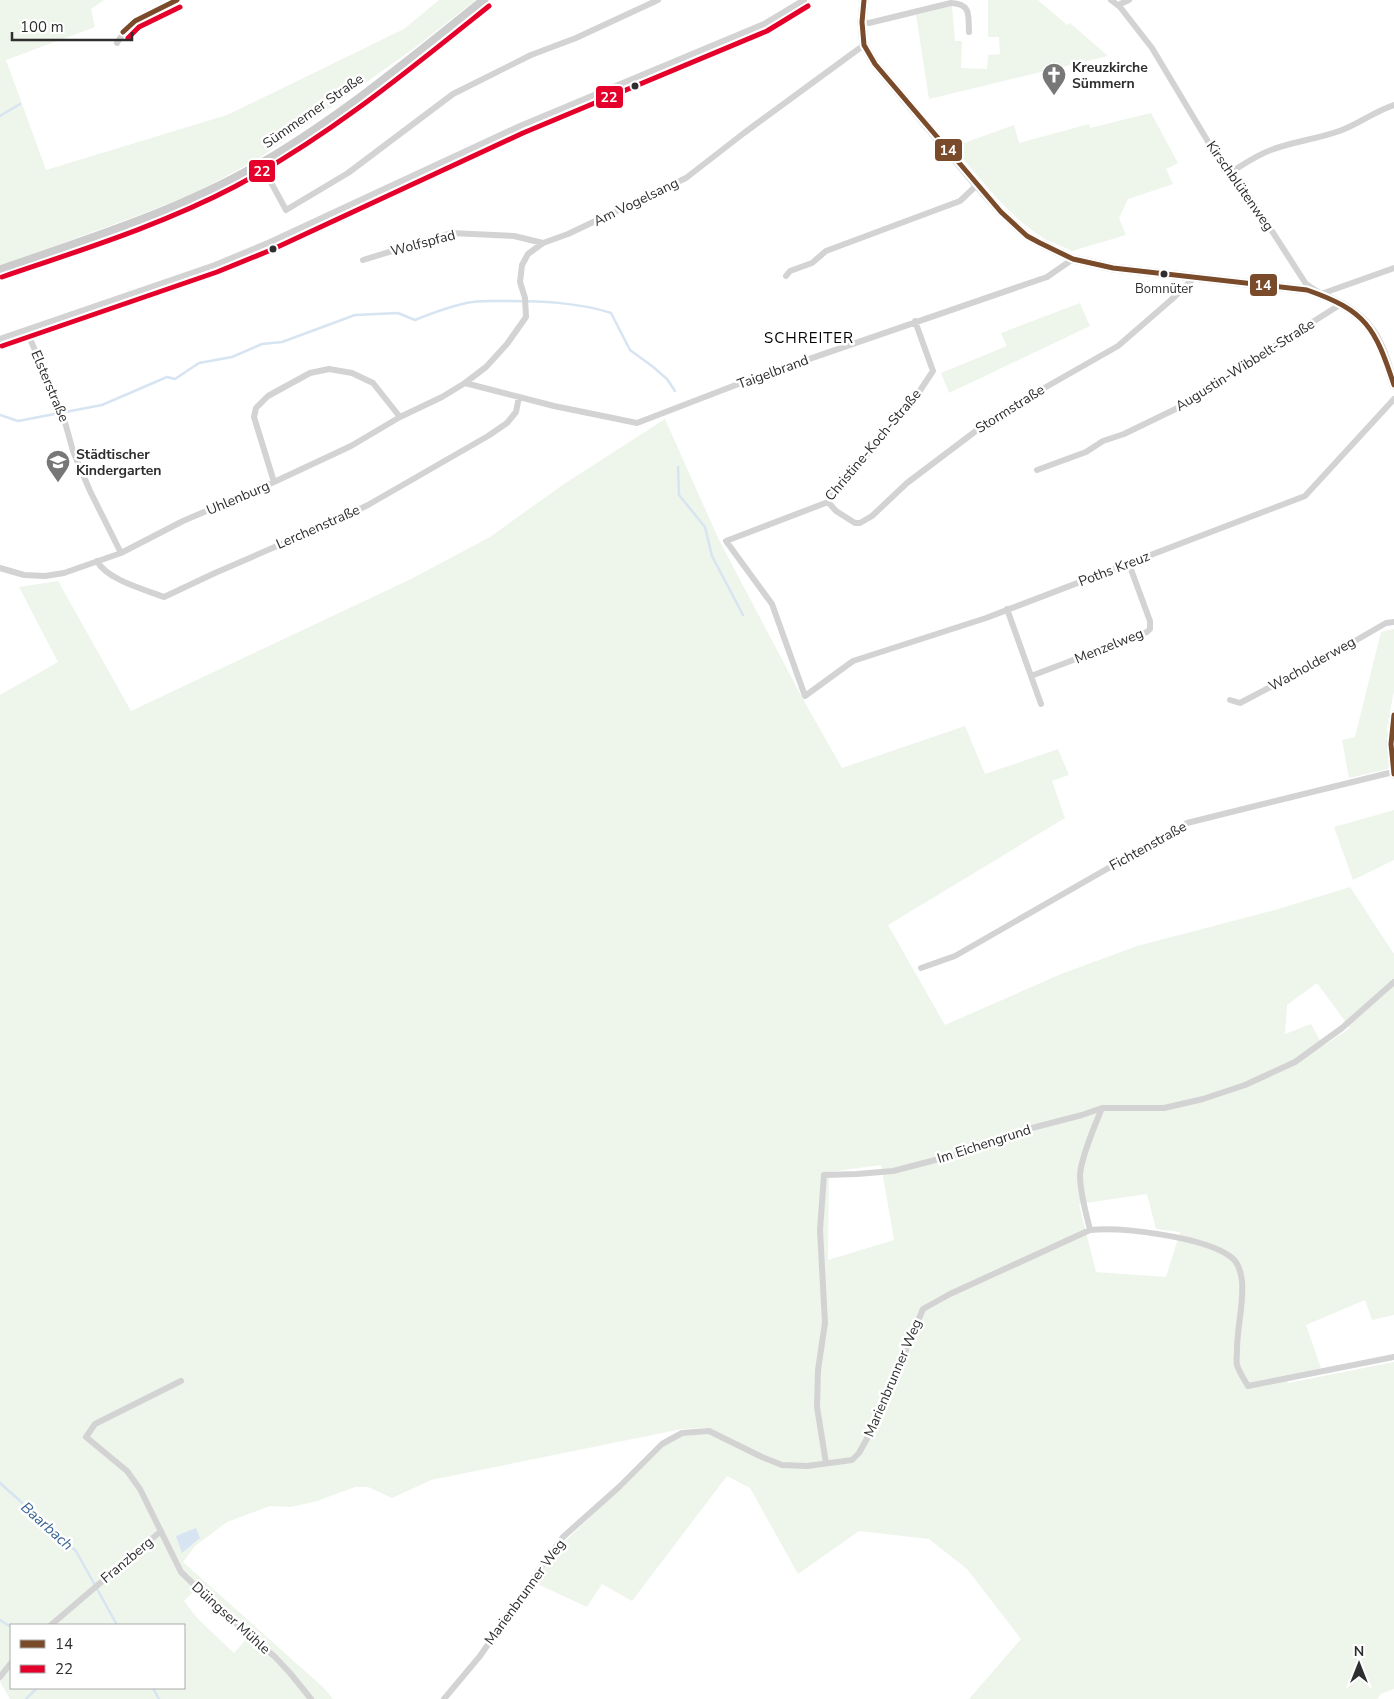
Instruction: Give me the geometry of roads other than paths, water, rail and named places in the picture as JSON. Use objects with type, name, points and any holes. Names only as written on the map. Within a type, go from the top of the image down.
[{"type":"main road","name":"Sümmerner Straße","points":[[0,270],[138,221],[196,197],[260,164],[341,111],[484,0]]},
{"type":"street","points":[[117,43],[123,32],[136,21],[177,0]]},
{"type":"street","points":[[260,164],[286,210],[348,173],[453,94],[531,55],[576,38],[658,0]]},
{"type":"street","points":[[0,339],[215,265],[268,243],[520,126],[764,24],[804,0]]},
{"type":"street","points":[[864,0],[862,22],[864,45],[875,64],[977,185],[1001,212],[1027,236],[1073,258],[1113,268],[1307,290],[1321,294],[1356,314],[1372,331],[1379,344],[1394,385]]},
{"type":"street","name":"Kirschblütenweg","points":[[1111,0],[1152,48],[1222,164],[1231,172],[1252,200],[1306,284],[1321,294]]},
{"type":"street","points":[[1118,6],[1129,0]]},
{"type":"street","points":[[862,22],[869,23],[951,2],[960,3],[965,6],[968,32]]},
{"type":"street","name":"Am Vogelsang","points":[[465,383],[486,367],[507,344],[526,318],[525,298],[520,282],[522,265],[528,254],[542,243],[568,234],[686,178],[864,45]]},
{"type":"street","points":[[1231,172],[1271,150],[1330,135],[1379,110],[1394,105]]},
{"type":"street","points":[[786,276],[790,271],[812,263],[826,251],[960,201],[977,185]]},
{"type":"street","name":"Wolfspfad","points":[[363,260],[451,233],[514,236],[542,243]]},
{"type":"street","name":"Taigelbrand","points":[[465,383],[637,423],[754,378],[1047,277],[1073,258]]},
{"type":"street","points":[[1321,294],[1394,268]]},
{"type":"street","name":"Stormstraße","points":[[828,502],[836,511],[855,523],[860,523],[872,516],[907,482],[997,415],[1118,346],[1172,300],[1195,277]]},
{"type":"street","name":"Augustin-Wibbelt-Straße","points":[[1037,470],[1086,452],[1103,440],[1124,434],[1188,403],[1341,304]]},
{"type":"street","name":"Christine-Koch-Straße","points":[[806,696],[772,604],[726,541],[828,502],[919,392],[933,371],[915,322]]},
{"type":"street","name":"Elsterstraße","points":[[26,330],[61,408],[73,451],[86,483],[121,553]]},
{"type":"street","points":[[274,482],[254,417],[256,408],[268,396],[310,373],[329,369],[352,373],[373,384],[400,417]]},
{"type":"street","name":"Uhlenburg","points":[[0,568],[24,575],[45,576],[64,573],[121,553],[183,521],[352,446],[400,417],[442,397],[465,383]]},
{"type":"street","name":"Lerchenstraße","points":[[98,562],[107,572],[164,597],[368,505],[488,436],[507,423],[516,412],[519,397]]},
{"type":"street","name":"Poths Kreuz","points":[[806,696],[853,660],[986,618],[1305,496],[1394,399]]},
{"type":"street","name":"Menzelweg","points":[[1031,676],[1147,632],[1151,625],[1150,621],[1128,564]]},
{"type":"street","points":[[1007,610],[1041,704]]},
{"type":"street","name":"Wacholderweg","points":[[1230,700],[1240,703],[1322,660],[1386,623],[1394,622]]},
{"type":"street","points":[[1394,715],[1391,744],[1394,773]]},
{"type":"street","name":"Fichtenstraße","points":[[921,968],[955,956],[1187,823],[1394,773]]},
{"type":"street","name":"Im Eichengrund","points":[[826,1463],[817,1407],[818,1370],[825,1322],[820,1230],[824,1175],[857,1174],[901,1169],[970,1151],[1009,1134],[1102,1108],[1164,1108],[1203,1099],[1245,1085],[1295,1062],[1342,1028],[1394,982]]},
{"type":"street","points":[[1090,1230],[1081,1191],[1080,1173],[1092,1132],[1102,1108]]},
{"type":"street","name":"Marienbrunner Weg","points":[[444,1699],[480,1656],[563,1537],[619,1487],[662,1444],[682,1433],[709,1431],[782,1465],[807,1466],[852,1460],[860,1453],[875,1424],[923,1309],[950,1294],[1090,1230],[1106,1228],[1178,1237],[1232,1257],[1239,1267],[1242,1279],[1237,1365],[1248,1386],[1394,1357]]},
{"type":"street","name":"Franzberg","points":[[52,1624],[161,1531],[140,1489],[126,1471],[86,1437],[94,1424],[180,1380]]},
{"type":"street","name":"Düingser Mühle","points":[[161,1531],[181,1572],[217,1607],[275,1658],[311,1699]]},
{"type":"street","points":[[0,1676],[10,1664]]},
{"type":"water","points":[[196,1528],[200,1538],[182,1553],[176,1536]]},
{"type":"waterway","points":[[0,116],[20,104]]},
{"type":"waterway","points":[[0,415],[18,421],[102,405],[167,377],[175,379],[199,363],[232,357],[262,344],[282,342],[355,315],[398,313],[415,320],[441,310],[471,302],[486,301],[558,303],[585,306],[611,313],[630,350],[667,379],[675,391]]},
{"type":"waterway","points":[[678,467],[679,495],[705,527],[712,556],[743,615]]},
{"type":"waterway","name":"Baarbach","points":[[0,1483],[76,1551],[116,1624]]},
{"type":"waterway","points":[[0,1620],[10,1626]]},
{"type":"waterway","points":[[26,1699],[36,1689]]},
{"type":"waterway","name":"Baarbach","points":[[154,1689],[159,1699]]},
{"type":"place","name":"Kreuzkirche Sümmern","points":[[1054,96]]},
{"type":"place","name":"Bomnüter","points":[[1164,274]]},
{"type":"place","name":"Städtischer Kindergarten","points":[[58,483]]},
{"type":"district","name":"SCHREITER","points":[[809,338]]}]
